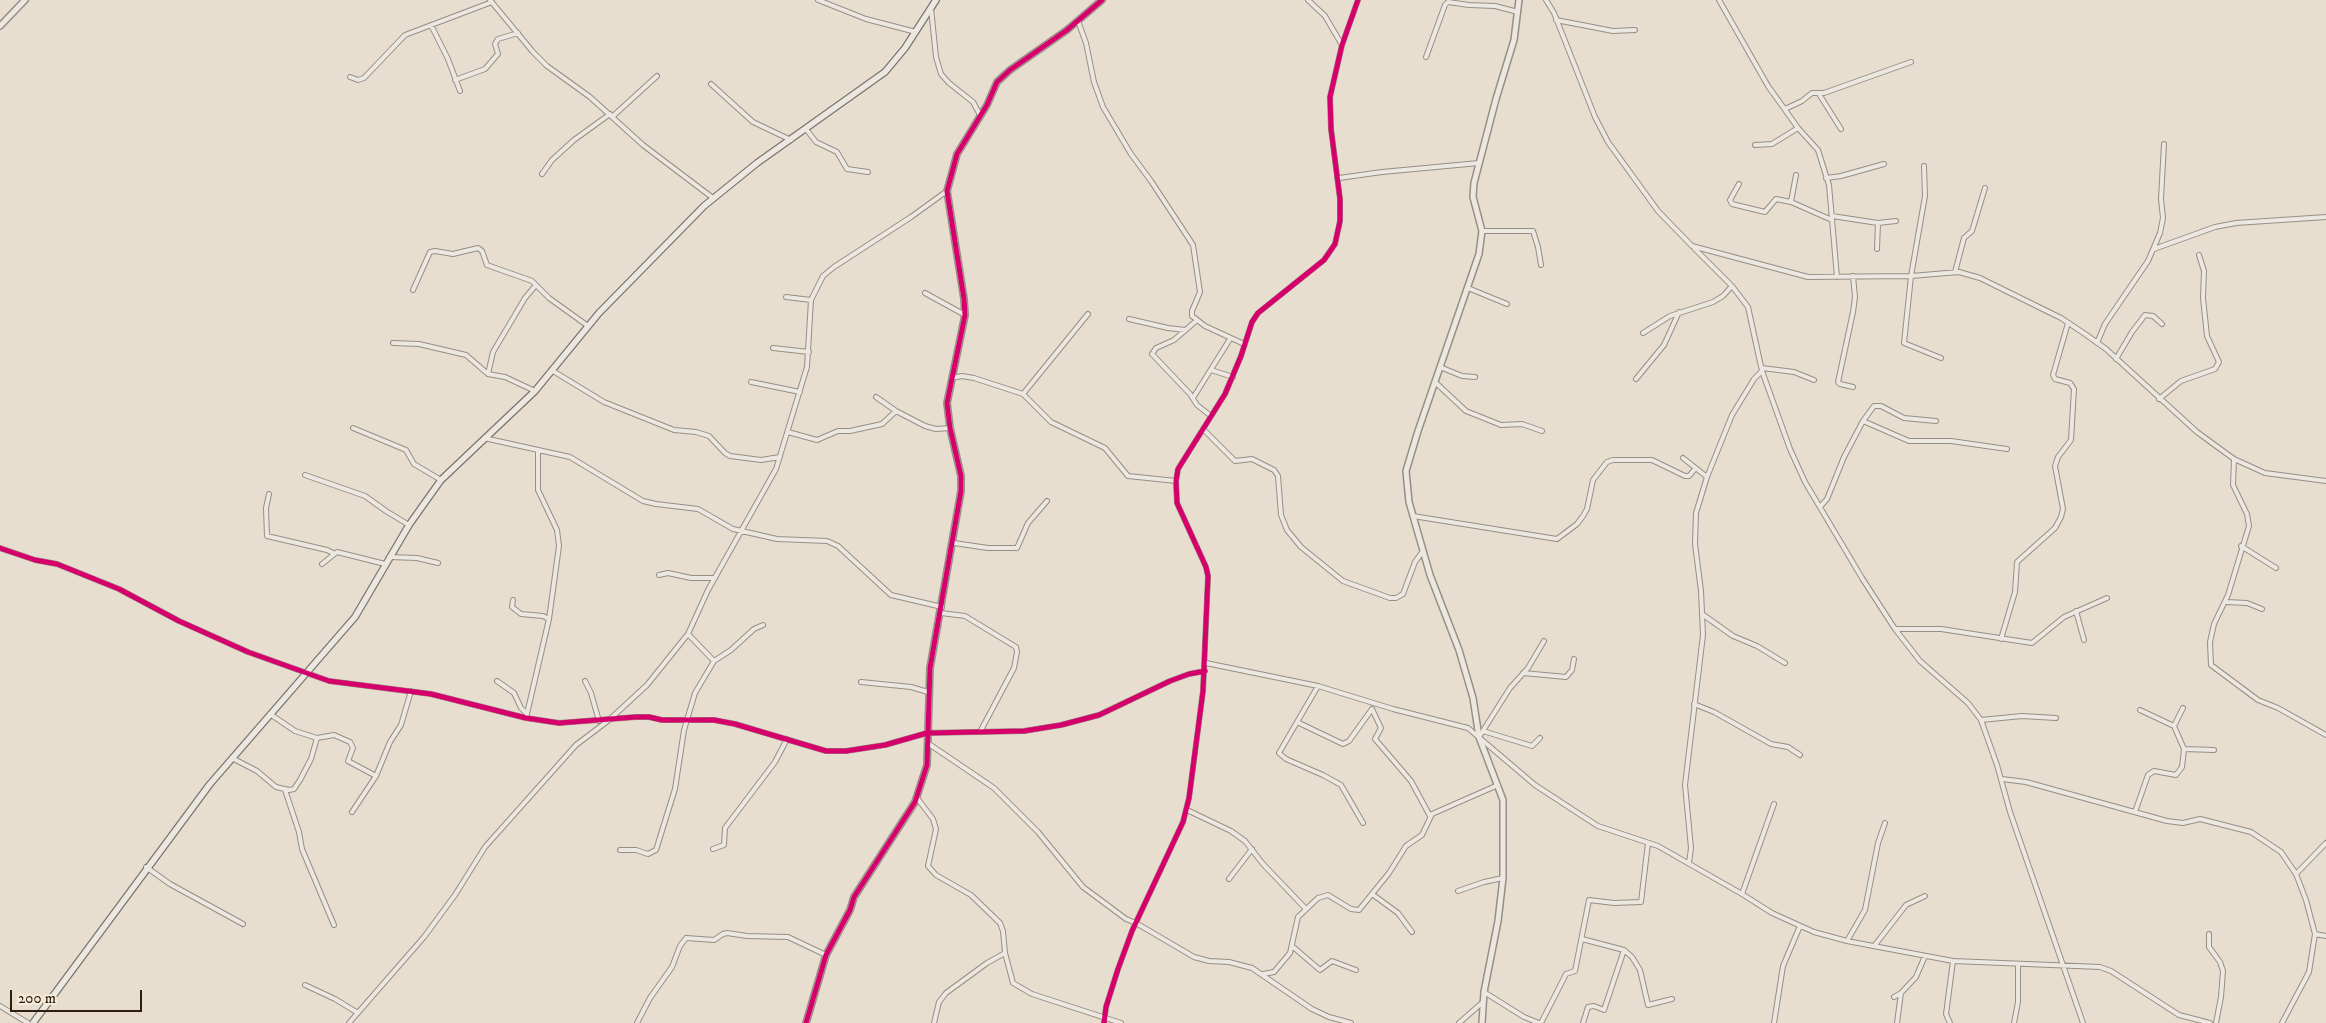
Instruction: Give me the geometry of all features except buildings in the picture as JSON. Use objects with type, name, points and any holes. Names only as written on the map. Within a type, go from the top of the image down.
[{"type":"main road","points":[[33,1023],[146,868],[232,758],[355,616],[409,525],[441,480],[535,392],[588,326],[713,198],[885,72],[916,32],[936,0]]},
{"type":"street","points":[[0,26],[25,0]]},
{"type":"street","points":[[818,0],[866,19],[916,32]]},
{"type":"street","points":[[806,1023],[826,955],[850,910],[854,897],[917,798],[927,766],[930,668],[954,543],[961,483],[947,403],[965,315],[947,191],[958,154],[1002,76],[1102,0]]},
{"type":"street","points":[[1308,0],[1325,16],[1342,45]]},
{"type":"street","points":[[1104,1023],[1118,969],[1136,923],[1167,859],[1187,810],[1206,663],[1208,576],[1203,560],[1177,503],[1176,481],[1181,462],[1211,416],[1233,377],[1247,332],[1258,313],[1313,270],[1331,252],[1335,244],[1340,221],[1339,178],[1331,129],[1330,97],[1342,45],[1358,0]]},
{"type":"street","points":[[1482,1023],[1484,992],[1498,921],[1503,878],[1504,800],[1480,737],[1459,650],[1436,593],[1423,551],[1406,487],[1406,471],[1479,254],[1482,231],[1473,191],[1496,98],[1514,40],[1519,0]]},
{"type":"street","points":[[1546,0],[1595,117],[1608,142],[1658,211],[1732,286],[1748,307],[1762,369],[1790,449],[1805,482],[1820,507],[1895,629],[1920,661],[1968,703],[1981,720],[2002,779],[2010,812],[2083,1023]]},
{"type":"street","points":[[1719,0],[1758,69],[1798,128],[1818,150],[1826,178],[1832,218],[1837,277]]},
{"type":"street","points":[[350,77],[361,80],[405,35],[491,1],[547,66],[578,88],[643,145],[713,198]]},
{"type":"street","points":[[1426,57],[1445,5],[1448,2],[1469,6],[1495,6],[1518,12]]},
{"type":"street","points":[[931,8],[936,57],[941,74],[949,83],[973,102],[980,116]]},
{"type":"street","points":[[1077,20],[1086,43],[1094,82],[1103,107],[1131,154],[1193,246],[1200,282],[1200,292],[1192,311],[1196,321],[1230,339],[1244,344]]},
{"type":"street","points":[[1556,20],[1613,31],[1635,30]]},
{"type":"street","points":[[431,25],[448,59],[460,91]]},
{"type":"street","points":[[455,80],[485,69],[498,54],[495,44],[498,40],[518,33]]},
{"type":"street","points":[[1785,109],[1802,101],[1812,93],[1820,94],[1911,62]]},
{"type":"street","points":[[542,174],[552,160],[574,140],[611,116],[657,76]]},
{"type":"street","points":[[711,84],[753,122],[791,140]]},
{"type":"street","points":[[1820,94],[1841,130]]},
{"type":"street","points":[[1756,145],[1772,144],[1798,128]]},
{"type":"street","points":[[806,129],[816,142],[837,152],[847,168],[868,172]]},
{"type":"street","points":[[2097,343],[2105,324],[2142,271],[2154,249],[2163,218],[2161,199],[2164,144]]},
{"type":"street","points":[[1339,178],[1479,163]]},
{"type":"street","points":[[1826,178],[1841,176],[1884,164]]},
{"type":"street","points":[[1924,166],[1925,196],[1911,276],[1904,343],[1941,358]]},
{"type":"street","points":[[1791,202],[1796,175]]},
{"type":"street","points":[[1739,184],[1730,200],[1732,204],[1765,212],[1776,199],[1791,202],[1832,218],[1878,223],[1896,220]]},
{"type":"street","points":[[1955,272],[1964,238],[1972,230],[1985,188]]},
{"type":"street","points":[[349,1023],[424,937],[455,895],[485,847],[576,745],[608,720],[647,685],[688,634],[715,578],[769,484],[780,457],[808,367],[811,300],[823,276],[829,270],[911,217],[947,191]]},
{"type":"street","points":[[2154,249],[2215,227],[2229,224],[2255,220],[2326,216]]},
{"type":"street","points":[[1877,249],[1878,223]]},
{"type":"street","points":[[1482,231],[1533,231],[1541,265]]},
{"type":"street","points":[[1692,246],[1808,277],[1911,276],[1955,272],[1980,278],[2068,323],[2097,343],[2197,432],[2234,458],[2265,473],[2326,482]]},
{"type":"street","points":[[413,290],[430,252],[435,250],[453,254],[478,248],[482,251],[487,264],[528,280],[549,298],[588,326]]},
{"type":"street","points":[[2159,398],[2181,381],[2215,369],[2219,362],[2208,336],[2203,298],[2204,271],[2199,256]]},
{"type":"street","points":[[1853,276],[1854,305],[1838,382],[1853,387]]},
{"type":"street","points":[[488,374],[493,352],[525,298],[536,285]]},
{"type":"street","points":[[1643,333],[1660,321],[1679,312],[1713,302],[1723,296],[1732,286]]},
{"type":"street","points":[[1468,288],[1507,304]]},
{"type":"street","points":[[925,293],[965,315]]},
{"type":"street","points":[[786,297],[811,300]]},
{"type":"street","points":[[1636,379],[1664,345],[1679,312]]},
{"type":"street","points":[[1022,394],[1088,314]]},
{"type":"street","points":[[2116,359],[2145,315],[2153,316],[2162,324]]},
{"type":"street","points":[[1129,319],[1160,327],[1185,330]]},
{"type":"street","points":[[1196,321],[1174,340],[1156,348],[1152,354],[1193,398],[1197,405],[1211,416]]},
{"type":"street","points":[[2001,639],[2015,592],[2017,562],[2055,528],[2063,509],[2055,466],[2058,457],[2071,440],[2074,389],[2070,383],[2055,379],[2053,375],[2068,323]]},
{"type":"street","points":[[1193,398],[1230,339]]},
{"type":"street","points":[[393,342],[419,344],[466,355],[488,374],[505,377],[535,392]]},
{"type":"street","points":[[773,348],[809,352]]},
{"type":"street","points":[[1440,367],[1462,376],[1475,377]]},
{"type":"street","points":[[1762,369],[1794,372],[1814,380]]},
{"type":"street","points":[[1689,863],[1691,848],[1685,785],[1694,704],[1700,672],[1702,614],[1695,529],[1696,513],[1707,478],[1732,415],[1762,369]]},
{"type":"street","points":[[1211,370],[1233,377]]},
{"type":"street","points":[[552,371],[604,402],[674,430],[696,432],[709,436],[730,456],[761,460],[780,457]]},
{"type":"street","points":[[952,378],[962,376],[974,378],[1022,394],[1051,422],[1105,448],[1128,476],[1176,481]]},
{"type":"street","points":[[751,382],[800,392]]},
{"type":"street","points":[[1435,382],[1466,411],[1501,425],[1522,424],[1542,431]]},
{"type":"street","points":[[876,397],[896,411],[925,426],[936,429],[950,428]]},
{"type":"street","points":[[1820,507],[1827,499],[1844,457],[1864,421],[1877,405],[1904,418],[1936,421]]},
{"type":"street","points":[[788,432],[817,440],[838,431],[882,424],[896,411]]},
{"type":"street","points":[[1864,421],[1909,441],[1952,441],[2007,449]]},
{"type":"street","points":[[353,428],[406,450],[414,464],[441,480]]},
{"type":"street","points":[[1203,428],[1238,462],[1252,459],[1274,470],[1278,476],[1281,514],[1287,530],[1301,547],[1343,581],[1390,598],[1396,598],[1403,594],[1415,562],[1423,551]]},
{"type":"street","points":[[484,438],[570,457],[644,500],[656,504],[698,508],[724,525],[742,532],[777,539],[827,541],[838,546],[891,595],[965,616],[1016,647],[1017,652],[1014,668],[980,732]]},
{"type":"street","points":[[526,716],[549,619],[559,536],[538,490],[538,450]]},
{"type":"street","points":[[1683,458],[1707,478]]},
{"type":"street","points":[[2234,458],[2233,486],[2250,520],[2226,602],[2217,617],[2210,639],[2211,665],[2258,700],[2285,712],[2312,729],[2326,735]]},
{"type":"street","points":[[1413,516],[1557,539],[1577,524],[1587,509],[1593,480],[1607,462],[1613,460],[1652,460],[1685,476],[1689,476],[1694,469]]},
{"type":"street","points":[[305,475],[364,496],[409,525]]},
{"type":"street","points":[[269,494],[266,508],[267,536],[333,553],[341,552],[385,564]]},
{"type":"street","points":[[954,543],[988,548],[1017,548],[1028,523],[1047,501]]},
{"type":"street","points":[[2242,546],[2276,568]]},
{"type":"street","points":[[0,548],[35,560],[57,564],[119,589],[179,621],[248,652],[306,673],[343,684],[411,691],[559,723],[649,716],[662,720],[714,720],[736,724],[816,749],[846,751],[885,745],[927,733],[1024,731],[1061,725],[1099,714],[1170,681],[1189,674],[1205,671]]},
{"type":"street","points":[[322,564],[333,553]]},
{"type":"street","points":[[389,557],[417,558],[438,563]]},
{"type":"street","points":[[659,575],[668,573],[691,578],[715,578]]},
{"type":"street","points":[[1895,629],[1941,629],[2032,644],[2064,617],[2107,598]]},
{"type":"street","points":[[513,600],[512,607],[521,614],[543,616],[549,619]]},
{"type":"street","points":[[2226,602],[2247,603],[2262,609]]},
{"type":"street","points":[[2076,612],[2084,640]]},
{"type":"street","points":[[1702,614],[1733,636],[1757,646],[1785,663]]},
{"type":"street","points":[[620,850],[636,850],[648,854],[656,850],[675,789],[684,730],[692,700],[714,661],[754,629],[763,625]]},
{"type":"street","points":[[688,634],[714,661]]},
{"type":"street","points":[[1480,737],[1510,688],[1523,674],[1544,641]]},
{"type":"street","points":[[1523,674],[1566,677],[1572,670],[1574,659]]},
{"type":"street","points":[[1206,663],[1318,686],[1375,704],[1462,726],[1480,737],[1535,786],[1598,826],[1648,843],[1689,863],[1772,913],[1830,937],[1953,961],[2063,966],[2089,965],[2111,971],[2179,1015],[2210,1023]]},
{"type":"street","points":[[585,680],[591,692],[599,721]]},
{"type":"street","points":[[497,681],[514,693],[526,716]]},
{"type":"street","points":[[861,682],[911,687],[928,692]]},
{"type":"street","points":[[1318,686],[1281,750],[1280,756],[1341,785],[1364,823]]},
{"type":"street","points":[[352,812],[376,776],[390,742],[401,725],[411,691]]},
{"type":"street","points":[[1297,722],[1343,744],[1349,741],[1375,704]]},
{"type":"street","points":[[1694,704],[1714,712],[1771,744],[1788,747],[1800,755]]},
{"type":"street","points":[[2174,726],[2183,708]]},
{"type":"street","points":[[1372,709],[1381,728],[1375,739],[1411,782],[1430,816]]},
{"type":"street","points":[[2135,812],[2148,775],[2154,772],[2176,775],[2180,773],[2184,749],[2174,726],[2140,710]]},
{"type":"street","points":[[270,714],[286,727],[317,738],[334,735],[350,742],[353,748],[348,761],[376,776]]},
{"type":"street","points":[[1981,720],[2022,716],[2056,718]]},
{"type":"street","points":[[1483,731],[1532,746],[1540,738]]},
{"type":"street","points":[[232,758],[257,771],[276,787],[285,790],[297,786],[311,758],[317,738]]},
{"type":"street","points":[[713,849],[724,845],[725,828],[775,762],[787,739]]},
{"type":"street","points":[[929,744],[994,788],[1038,832],[1082,887],[1126,919],[1194,957],[1209,961],[1234,963],[1252,968],[1312,1009],[1329,1017],[1350,1023]]},
{"type":"street","points":[[2184,749],[2214,750]]},
{"type":"street","points":[[2002,779],[2026,782],[2178,823],[2200,818],[2251,832],[2281,852],[2296,874],[2306,900],[2314,934],[2309,972],[2282,1023]]},
{"type":"street","points":[[1263,974],[1274,972],[1290,953],[1295,925],[1306,908],[1318,898],[1328,895],[1355,910],[1362,906],[1406,846],[1422,835],[1430,816],[1465,798],[1498,785]]},
{"type":"street","points":[[285,790],[299,832],[302,849],[334,925]]},
{"type":"street","points":[[917,798],[933,819],[936,829],[928,866],[936,875],[971,895],[1002,926],[1010,978],[1020,987],[1066,1006],[1121,1023]]},
{"type":"street","points":[[1742,894],[1774,804]]},
{"type":"street","points":[[1187,810],[1231,831],[1245,841],[1262,864],[1306,908]]},
{"type":"street","points":[[1847,941],[1865,910],[1878,843],[1885,823]]},
{"type":"street","points":[[1484,992],[1524,1017],[1540,1023],[1566,974],[1575,971],[1588,900],[1614,904],[1641,902],[1648,843]]},
{"type":"street","points":[[2296,874],[2326,843]]},
{"type":"street","points":[[1229,879],[1252,849]]},
{"type":"street","points":[[146,868],[170,884],[243,924]]},
{"type":"street","points":[[1458,891],[1503,878]]},
{"type":"street","points":[[1372,894],[1398,913],[1412,932]]},
{"type":"street","points":[[1875,945],[1906,905],[1924,896]]},
{"type":"street","points":[[1774,1023],[1784,966],[1800,926]]},
{"type":"street","points":[[637,1023],[650,998],[672,967],[680,946],[686,938],[714,940],[727,933],[747,936],[788,937],[826,955]]},
{"type":"street","points":[[2209,934],[2209,947],[2220,962],[2222,971],[2222,997],[2216,1023]]},
{"type":"street","points":[[2314,934],[2326,936]]},
{"type":"street","points":[[1582,939],[1624,950],[1632,957],[1640,970],[1648,1005],[1672,999]]},
{"type":"street","points":[[1292,946],[1320,970],[1336,961],[1356,970]]},
{"type":"street","points":[[1583,1023],[1588,1007],[1594,1006],[1604,1010],[1624,950]]},
{"type":"street","points":[[934,1023],[939,1002],[946,993],[987,963],[1005,953]]},
{"type":"street","points":[[1894,997],[1901,993],[1916,977],[1925,956]]},
{"type":"street","points":[[1950,1023],[1946,1014],[1953,961]]},
{"type":"street","points":[[2014,1023],[2018,1002],[2018,964]]},
{"type":"street","points":[[305,985],[358,1013]]},
{"type":"street","points":[[1897,1023],[1901,993]]},
{"type":"street","points":[[1459,1023],[1483,1002]]},
{"type":"street","points":[[0,1006],[28,1023]]},
{"type":"cycle path","points":[[806,1023],[826,955],[850,910],[854,897],[915,802],[927,765],[930,668],[961,491],[961,476],[950,428],[947,403],[965,315],[947,191],[957,154],[987,105],[997,82],[1010,70],[1067,30],[1102,0]]},
{"type":"cycle path","points":[[1104,1023],[1106,1007],[1132,931],[1183,822],[1189,798],[1203,691],[1208,576],[1206,567],[1177,503],[1176,481],[1178,469],[1225,394],[1241,356],[1252,322],[1258,313],[1324,260],[1335,244],[1340,221],[1340,199],[1331,129],[1330,97],[1342,45],[1358,0]]},
{"type":"cycle path","points":[[0,548],[35,560],[57,564],[119,589],[179,621],[248,652],[329,681],[431,694],[526,718],[559,723],[636,717],[662,720],[714,720],[735,724],[826,751],[846,751],[885,745],[927,733],[1024,731],[1061,725],[1099,715],[1170,681],[1189,674],[1205,671]]}]
